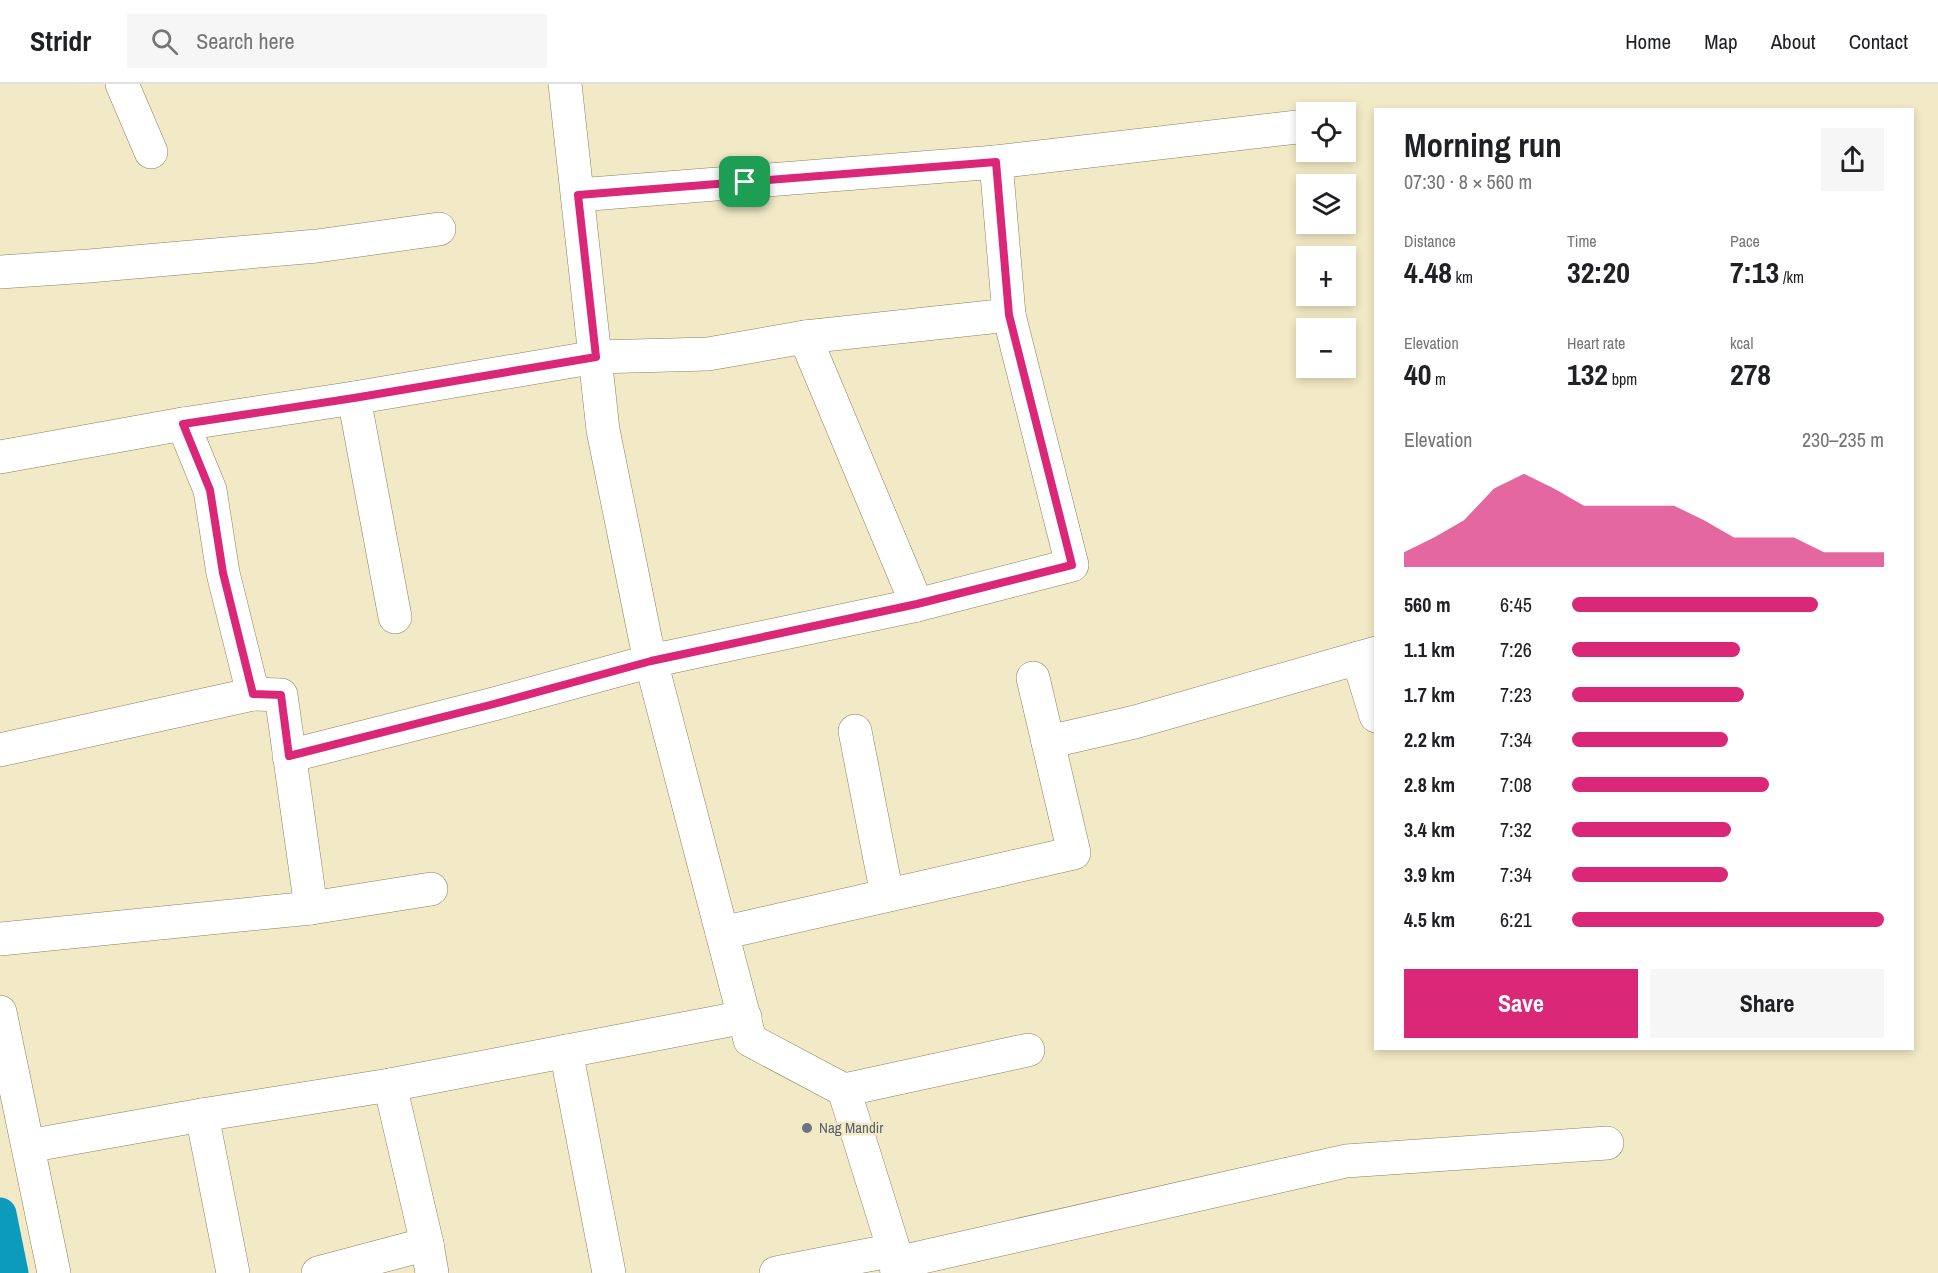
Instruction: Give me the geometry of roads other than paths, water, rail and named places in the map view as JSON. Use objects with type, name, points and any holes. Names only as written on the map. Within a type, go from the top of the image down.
[{"type":"street","points":[[122,84],[151,152]]},
{"type":"street","points":[[565,84],[603,430],[651,661],[750,1040],[844,1090],[1028,1050]]},
{"type":"street","points":[[578,195],[996,162],[1296,127]]},
{"type":"street","points":[[289,756],[651,661],[917,604],[1072,565],[1009,315],[996,162]]},
{"type":"street","points":[[0,272],[317,246],[439,229]]},
{"type":"street","points":[[0,457],[183,424],[596,357],[708,354],[806,337],[1009,315]]},
{"type":"street","points":[[806,337],[917,604]]},
{"type":"street","points":[[354,398],[395,617]]},
{"type":"street","points":[[183,424],[210,490],[223,573],[253,694]]},
{"type":"street","points":[[1048,742],[1135,722],[1367,656],[1374,703]]},
{"type":"street","points":[[722,933],[1074,853],[1033,678]]},
{"type":"street","points":[[0,750],[253,694],[281,695],[311,908]]},
{"type":"street","points":[[855,731],[887,895]]},
{"type":"street","points":[[0,939],[311,908],[431,889]]},
{"type":"street","points":[[28,1146],[390,1085],[745,1017]]},
{"type":"street","points":[[2,1029],[54,1273]]},
{"type":"street","points":[[566,1051],[609,1273]]},
{"type":"street","points":[[324,1272],[430,1258],[390,1085]]},
{"type":"street","points":[[844,1090],[896,1262]]},
{"type":"street","points":[[202,1115],[233,1273]]},
{"type":"street","points":[[776,1273],[896,1262],[1346,1161],[1607,1143]]},
{"type":"waterway","points":[[0,1214],[12,1273]]},
{"type":"place","name":"Nag Mandir","points":[[807,1128]]}]
